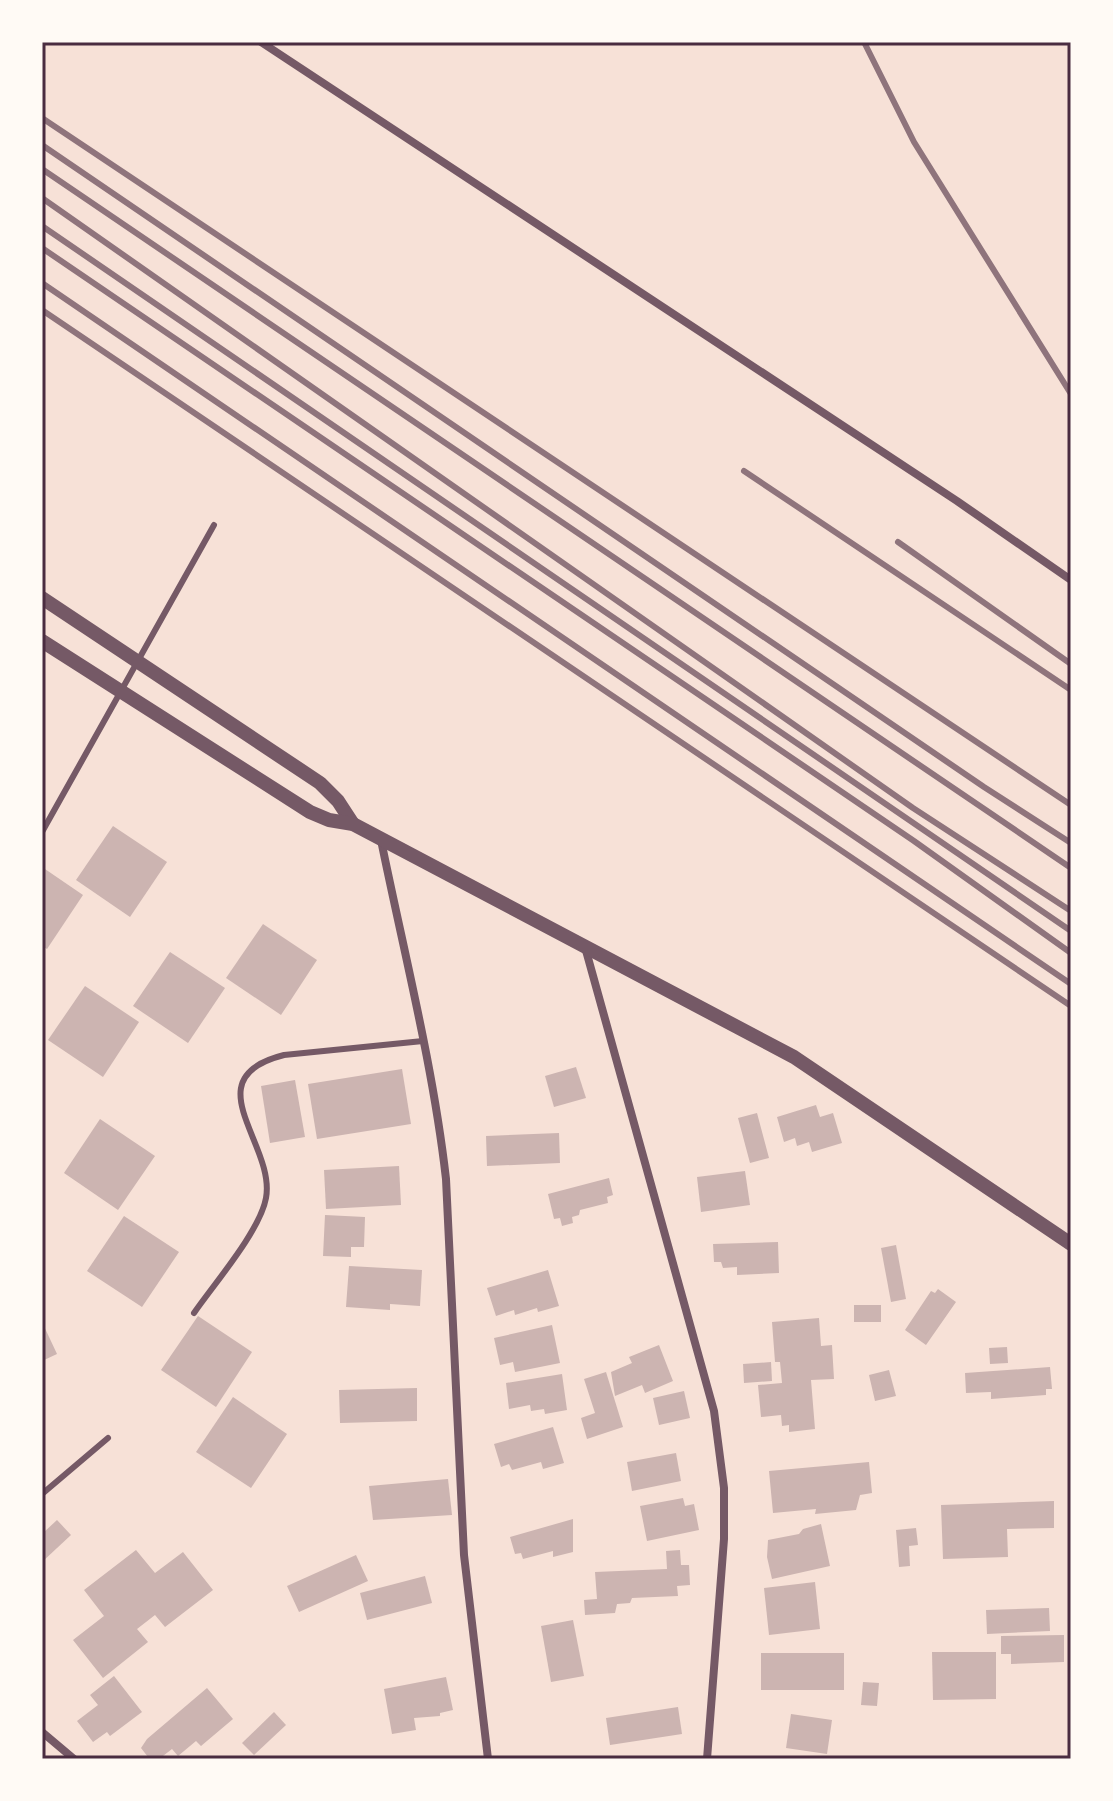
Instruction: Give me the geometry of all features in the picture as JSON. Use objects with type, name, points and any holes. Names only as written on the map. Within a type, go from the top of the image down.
[{"type":"street","points":[[261,42],[1067,573],[1071,580]]},
{"type":"street","points":[[42,598],[320,783],[338,801],[353,824]]},
{"type":"street","points":[[42,641],[310,812],[329,820],[353,824],[794,1057],[1071,1244]]},
{"type":"street","points":[[381,840],[435,1101],[446,1179],[464,1555],[488,1759]]},
{"type":"street","points":[[584,944],[714,1411],[724,1488],[724,1539],[707,1759]]},
{"type":"street","points":[[42,1732],[74,1759]]},
{"type":"lane","points":[[42,832],[214,525]]},
{"type":"lane","points":[[194,1313],[259,1220],[266,1197],[266,1180],[241,1103],[240,1083],[250,1071],[266,1059],[284,1055],[423,1041]]},
{"type":"lane","points":[[42,1494],[108,1438]]},
{"type":"building","points":[[113,826],[167,862],[130,917],[76,880]]},
{"type":"building","points":[[42,867],[83,895],[47,949],[42,946]]},
{"type":"building","points":[[263,924],[317,960],[281,1015],[226,978]]},
{"type":"building","points":[[170,952],[225,988],[188,1043],[133,1006]]},
{"type":"building","points":[[85,986],[139,1022],[103,1077],[48,1040]]},
{"type":"building","points":[[576,1067],[586,1098],[554,1107],[545,1076]]},
{"type":"building","points":[[402,1069],[411,1124],[317,1139],[308,1084]]},
{"type":"building","points":[[295,1080],[305,1137],[270,1143],[261,1086]]},
{"type":"building","points":[[816,1105],[820,1117],[833,1113],[842,1143],[812,1152],[809,1142],[797,1146],[795,1138],[784,1142],[777,1117]]},
{"type":"building","points":[[757,1113],[769,1158],[750,1163],[738,1118]]},
{"type":"building","points":[[100,1119],[155,1156],[118,1210],[64,1173]]},
{"type":"building","points":[[559,1133],[560,1163],[487,1166],[486,1136]]},
{"type":"building","points":[[399,1166],[401,1205],[326,1209],[324,1170]]},
{"type":"building","points":[[745,1171],[750,1205],[701,1212],[697,1177]]},
{"type":"building","points":[[609,1178],[613,1195],[607,1197],[608,1203],[580,1210],[579,1215],[572,1217],[573,1223],[562,1226],[560,1218],[554,1219],[548,1194]]},
{"type":"building","points":[[325,1215],[365,1217],[364,1247],[351,1247],[351,1257],[323,1256]]},
{"type":"building","points":[[124,1216],[179,1252],[142,1307],[87,1271]]},
{"type":"building","points":[[778,1242],[779,1273],[737,1275],[737,1267],[723,1268],[721,1262],[714,1262],[713,1244]]},
{"type":"building","points":[[896,1245],[906,1299],[891,1302],[881,1248]]},
{"type":"building","points":[[349,1266],[422,1270],[420,1306],[390,1304],[390,1310],[346,1307]]},
{"type":"building","points":[[548,1270],[559,1306],[538,1312],[537,1308],[515,1315],[514,1310],[496,1316],[487,1288]]},
{"type":"building","points":[[938,1289],[956,1302],[926,1345],[905,1330],[931,1291],[935,1293]]},
{"type":"building","points":[[854,1305],[881,1305],[881,1322],[854,1322]]},
{"type":"building","points":[[198,1316],[252,1352],[216,1407],[161,1370]]},
{"type":"building","points":[[819,1318],[821,1346],[832,1345],[834,1379],[811,1380],[815,1429],[789,1432],[789,1425],[782,1426],[781,1415],[761,1417],[758,1385],[782,1383],[780,1362],[775,1362],[772,1322]]},
{"type":"building","points":[[42,1322],[57,1354],[42,1361]]},
{"type":"building","points":[[552,1325],[560,1363],[515,1372],[513,1362],[500,1365],[494,1338]]},
{"type":"building","points":[[659,1345],[673,1381],[645,1393],[642,1385],[615,1396],[611,1372],[632,1363],[629,1357]]},
{"type":"building","points":[[1007,1347],[1008,1363],[990,1364],[989,1348]]},
{"type":"building","points":[[771,1362],[772,1381],[744,1383],[743,1364]]},
{"type":"building","points":[[1050,1367],[1052,1389],[1046,1389],[1046,1395],[991,1399],[991,1392],[966,1393],[965,1373]]},
{"type":"building","points":[[889,1370],[896,1396],[875,1401],[869,1375]]},
{"type":"building","points":[[606,1372],[623,1427],[587,1439],[581,1418],[595,1413],[584,1379]]},
{"type":"building","points":[[562,1374],[567,1410],[545,1414],[544,1409],[531,1411],[530,1405],[509,1409],[506,1383]]},
{"type":"building","points":[[417,1388],[417,1421],[340,1423],[339,1390]]},
{"type":"building","points":[[684,1391],[690,1418],[659,1425],[653,1398]]},
{"type":"building","points":[[233,1397],[287,1434],[251,1488],[196,1452]]},
{"type":"building","points":[[553,1427],[564,1463],[543,1469],[541,1462],[512,1470],[509,1464],[501,1467],[494,1444]]},
{"type":"building","points":[[676,1453],[681,1481],[632,1491],[627,1462]]},
{"type":"building","points":[[869,1462],[872,1493],[860,1495],[856,1510],[815,1514],[816,1509],[773,1513],[769,1471]]},
{"type":"building","points":[[448,1479],[452,1515],[373,1520],[369,1486]]},
{"type":"building","points":[[683,1498],[685,1506],[694,1504],[699,1530],[647,1541],[640,1506]]},
{"type":"building","points":[[1054,1501],[1054,1528],[1007,1529],[1008,1557],[943,1559],[941,1505]]},
{"type":"building","points":[[573,1519],[573,1552],[553,1557],[553,1551],[523,1559],[521,1553],[515,1554],[510,1537]]},
{"type":"building","points":[[57,1520],[71,1535],[42,1562],[42,1534]]},
{"type":"building","points":[[821,1524],[830,1566],[772,1579],[767,1557],[768,1540],[799,1534],[803,1529]]},
{"type":"building","points":[[916,1528],[918,1545],[909,1546],[910,1566],[899,1567],[896,1530]]},
{"type":"building","points":[[136,1550],[155,1573],[183,1552],[213,1590],[165,1627],[155,1615],[137,1629],[148,1642],[103,1678],[73,1640],[104,1616],[84,1590]]},
{"type":"building","points":[[680,1550],[681,1565],[689,1565],[690,1585],[677,1586],[678,1596],[632,1598],[630,1603],[617,1604],[615,1613],[585,1615],[584,1600],[597,1599],[595,1572],[667,1569],[666,1551]]},
{"type":"building","points":[[356,1555],[368,1581],[299,1612],[287,1586]]},
{"type":"building","points":[[425,1576],[432,1603],[367,1620],[360,1593]]},
{"type":"building","points":[[815,1582],[820,1629],[769,1635],[764,1588]]},
{"type":"building","points":[[1049,1608],[1050,1631],[987,1634],[986,1610]]},
{"type":"building","points":[[573,1620],[584,1676],[551,1682],[541,1626]]},
{"type":"building","points":[[1064,1635],[1064,1662],[1011,1664],[1011,1654],[1001,1654],[1001,1636]]},
{"type":"building","points":[[932,1652],[996,1652],[996,1699],[933,1700]]},
{"type":"building","points":[[761,1653],[844,1653],[844,1690],[761,1690]]},
{"type":"building","points":[[114,1676],[142,1712],[110,1736],[107,1732],[93,1742],[77,1721],[98,1705],[90,1695]]},
{"type":"building","points":[[446,1677],[453,1710],[440,1713],[440,1716],[414,1718],[416,1730],[392,1734],[384,1689]]},
{"type":"building","points":[[863,1682],[879,1683],[877,1706],[861,1705]]},
{"type":"building","points":[[207,1688],[233,1719],[201,1746],[196,1741],[178,1756],[172,1749],[159,1759],[148,1757],[141,1748],[147,1739]]},
{"type":"building","points":[[678,1707],[682,1734],[610,1745],[606,1718]]},
{"type":"building","points":[[274,1712],[286,1725],[254,1755],[242,1743]]},
{"type":"building","points":[[791,1714],[832,1720],[827,1754],[786,1748]]},
{"type":"railway","points":[[864,42],[914,142],[1071,394]]},
{"type":"railway","points":[[42,118],[1071,805]]},
{"type":"railway","points":[[42,145],[984,787],[1071,843]]},
{"type":"railway","points":[[42,169],[1071,868]]},
{"type":"railway","points":[[42,198],[913,808],[1071,911]]},
{"type":"railway","points":[[42,226],[1071,931]]},
{"type":"railway","points":[[42,248],[914,841],[1071,953]]},
{"type":"railway","points":[[42,283],[1071,984]]},
{"type":"railway","points":[[42,310],[1071,1006]]},
{"type":"railway","points":[[744,471],[1071,690]]},
{"type":"railway","points":[[898,542],[1071,664]]}]
